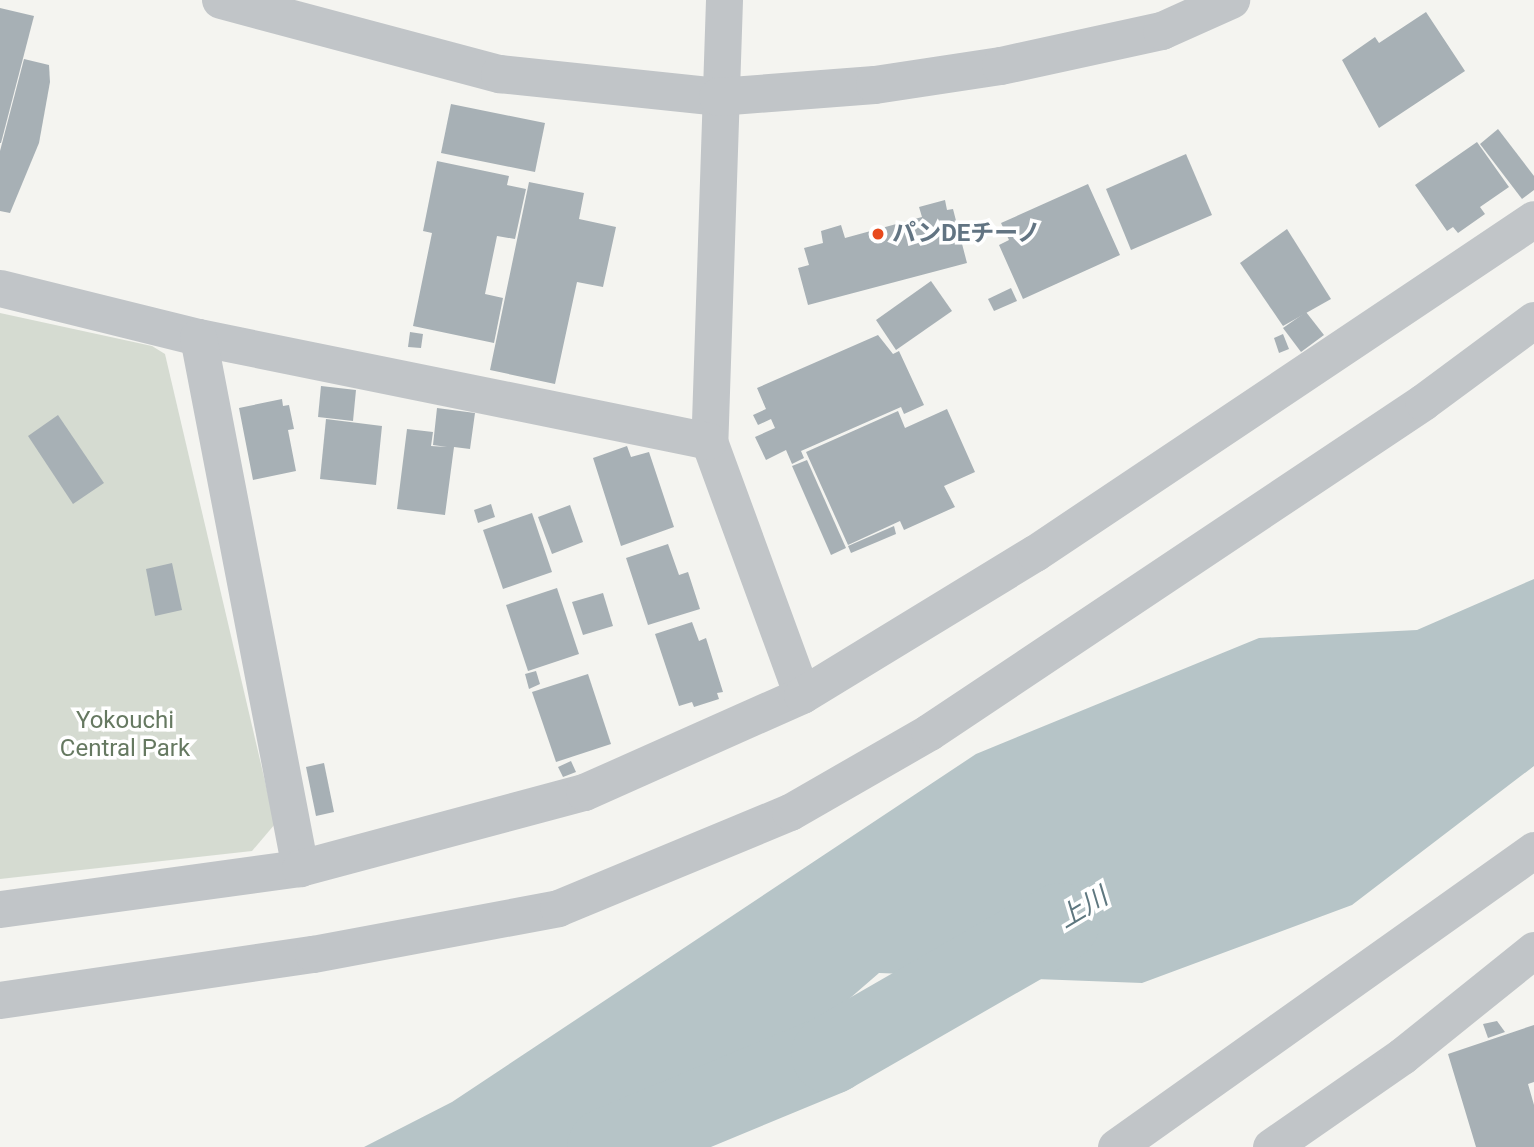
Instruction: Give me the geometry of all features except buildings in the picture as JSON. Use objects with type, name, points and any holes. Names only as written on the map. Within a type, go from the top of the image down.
[{"type":"street","points":[[220,0],[500,74],[718,97],[875,85],[1001,66],[1162,32],[1231,0]]},
{"type":"street","points":[[724,0],[718,97],[709,441],[802,695]]},
{"type":"street","points":[[0,909],[300,869],[584,792],[802,695],[1035,554],[1534,219]]},
{"type":"street","points":[[0,288],[198,337],[709,441]]},
{"type":"street","points":[[0,1000],[313,954],[558,908],[790,812],[929,732],[1423,402],[1534,320]]},
{"type":"street","points":[[198,337],[300,869]]},
{"type":"street","points":[[1116,1147],[1534,850]]},
{"type":"street","points":[[1271,1147],[1402,1056],[1534,950]]},
{"type":"green space","name":"Yokouchi Central Park","points":[[0,313],[152,346],[165,354],[275,824],[252,851],[0,879]]},
{"type":"water","points":[[1534,579],[1534,766],[1352,905],[1142,983],[879,973],[678,1147],[364,1147],[452,1102],[976,754],[1259,638],[1417,630]]},
{"type":"waterway","name":"上川","points":[[606,1147],[830,1054],[1060,922]]},
{"type":"place","name":"パンDEチーノ","points":[[878,234]]}]
